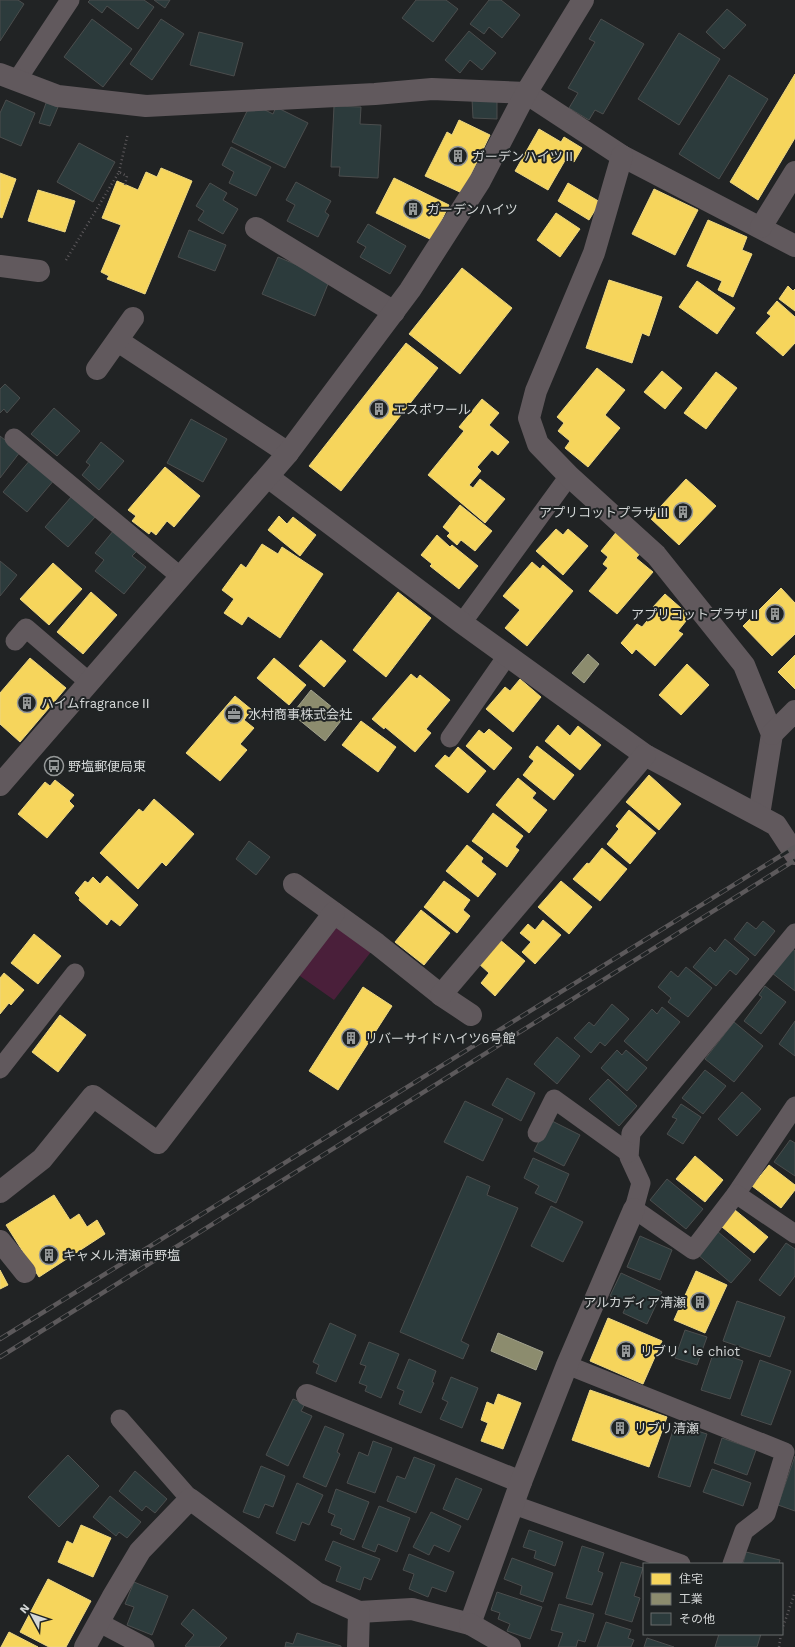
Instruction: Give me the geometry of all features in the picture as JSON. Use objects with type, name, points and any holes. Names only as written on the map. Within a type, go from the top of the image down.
[{"type":"street","points":[[0,785],[288,453],[394,312],[410,290],[480,181],[526,93],[583,0]]},
{"type":"street","points":[[8,77],[58,96],[146,106],[375,94],[432,88],[526,93],[622,156],[795,246]]},
{"type":"street","points":[[622,156],[594,253],[536,391],[530,418],[538,444],[569,476],[656,555],[744,665],[772,734],[759,815]]},
{"type":"street","points":[[761,227],[795,172]]},
{"type":"street","points":[[256,228],[394,312]]},
{"type":"street","points":[[0,266],[39,271]]},
{"type":"street","points":[[97,369],[133,318]]},
{"type":"street","points":[[118,341],[288,453]]},
{"type":"street","points":[[268,477],[462,623],[645,755],[776,825],[795,854]]},
{"type":"street","points":[[772,734],[795,711]]},
{"type":"street","points":[[441,995],[645,755]]},
{"type":"street","points":[[294,884],[377,944],[441,995],[470,1015]]},
{"type":"street","points":[[0,1192],[42,1159],[94,1096],[158,1143],[334,912]]},
{"type":"street","points":[[470,1624],[521,1482],[567,1365],[634,1210]]},
{"type":"street","points":[[0,1241],[25,1272]]},
{"type":"street","points":[[307,1396],[521,1482]]},
{"type":"street","points":[[85,1647],[140,1551],[190,1499],[317,1593],[359,1612],[412,1609],[470,1624],[510,1647]]},
{"type":"street","points":[[358,1647],[359,1612]]},
{"type":"lane","points":[[8,77],[70,0]]},
{"type":"lane","points":[[14,438],[181,577]]},
{"type":"lane","points":[[462,623],[569,476]]},
{"type":"lane","points":[[15,641],[26,628],[89,682]]},
{"type":"lane","points":[[450,738],[508,656]]},
{"type":"lane","points":[[795,934],[631,1133],[629,1157],[642,1183],[634,1210],[693,1250],[736,1194],[795,1106]]},
{"type":"lane","points":[[0,1068],[75,973]]},
{"type":"lane","points":[[537,1133],[554,1099],[629,1153]]},
{"type":"lane","points":[[736,1194],[795,1234]]},
{"type":"lane","points":[[567,1365],[785,1452],[766,1514],[744,1531],[732,1563]]},
{"type":"lane","points":[[120,1419],[190,1499]]},
{"type":"lane","points":[[514,1505],[678,1563]]},
{"type":"lane","points":[[98,1622],[145,1647]]},
{"type":"path","points":[[39,271],[63,264],[119,172],[134,105]]},
{"type":"path","points":[[119,172],[127,176],[125,185]]},
{"type":"path","points":[[783,1627],[795,1592]]},
{"type":"path","points":[[779,1647],[781,1635]]},
{"type":"shaded area","points":[[334,913],[377,944],[334,1000],[290,969]]},
{"type":"building: 住宅","points":[[795,74],[795,138],[758,200],[730,182]]},
{"type":"building: 住宅","name":"ガーデンハイツⅡ","points":[[459,120],[490,135],[462,193],[425,176],[447,132],[452,135]]},
{"type":"building: 住宅","points":[[539,129],[561,142],[564,137],[582,148],[574,162],[567,157],[548,190],[515,171]]},
{"type":"building: 住宅","points":[[161,168],[192,181],[145,294],[107,279],[109,276],[101,272],[121,225],[102,218],[117,181],[138,190],[146,172],[157,177]]},
{"type":"building: 住宅","points":[[0,173],[16,179],[2,218],[0,217]]},
{"type":"building: 住宅","name":"ガーデンハイツ","points":[[394,178],[449,205],[432,240],[376,213]]},
{"type":"building: 住宅","points":[[568,183],[600,202],[589,220],[558,201]]},
{"type":"building: 住宅","points":[[654,189],[698,210],[675,255],[632,234]]},
{"type":"building: 住宅","points":[[38,190],[75,201],[65,232],[28,221]]},
{"type":"building: 住宅","points":[[556,213],[580,229],[560,257],[537,240]]},
{"type":"building: 住宅","points":[[708,220],[747,237],[742,250],[752,254],[733,297],[718,290],[722,281],[687,266]]},
{"type":"building: 住宅","points":[[462,268],[512,308],[460,374],[409,334]]},
{"type":"building: 住宅","points":[[609,280],[662,297],[649,336],[642,333],[632,363],[586,348]]},
{"type":"building: 住宅","points":[[697,281],[735,308],[717,334],[679,307]]},
{"type":"building: 住宅","points":[[788,286],[793,291],[795,289],[795,311],[779,299]]},
{"type":"building: 住宅","points":[[777,301],[795,317],[795,343],[783,356],[756,333],[771,316],[767,313]]},
{"type":"building: 住宅","name":"エスポワール","points":[[406,343],[438,368],[341,491],[309,466]]},
{"type":"building: 住宅","points":[[597,368],[625,390],[605,415],[620,428],[588,467],[565,448],[570,441],[558,431],[564,423],[557,417]]},
{"type":"building: 住宅","points":[[662,371],[682,388],[665,409],[644,392]]},
{"type":"building: 住宅","points":[[716,372],[737,388],[706,429],[684,413]]},
{"type":"building: 住宅","points":[[482,399],[499,413],[489,425],[509,442],[498,455],[492,450],[477,467],[481,471],[469,485],[473,488],[480,479],[505,499],[485,523],[428,475],[464,431],[459,427]]},
{"type":"building: 住宅","points":[[165,467],[200,496],[174,527],[167,521],[156,535],[151,531],[149,534],[132,521],[136,516],[128,510]]},
{"type":"building: 住宅","name":"アプリコットプラザⅢ","points":[[686,479],[716,506],[679,545],[650,518]]},
{"type":"building: 住宅","points":[[460,505],[492,531],[475,551],[461,540],[457,545],[447,536],[450,533],[443,527]]},
{"type":"building: 住宅","points":[[279,516],[287,524],[293,517],[316,535],[300,556],[268,530]]},
{"type":"building: 住宅","points":[[556,529],[563,535],[568,529],[588,546],[563,575],[536,551]]},
{"type":"building: 住宅","points":[[618,530],[643,550],[636,558],[653,572],[617,614],[589,591],[608,568],[603,564],[608,557],[601,551]]},
{"type":"building: 住宅","points":[[437,535],[450,547],[452,545],[478,566],[459,589],[430,566],[432,564],[421,555]]},
{"type":"building: 住宅","points":[[262,544],[278,554],[282,547],[323,574],[280,638],[248,616],[242,625],[224,613],[234,599],[222,590],[241,564],[246,568]]},
{"type":"building: 住宅","points":[[532,562],[540,569],[543,565],[573,591],[527,646],[505,628],[520,610],[503,596]]},
{"type":"building: 住宅","points":[[53,563],[82,589],[49,625],[20,599]]},
{"type":"building: 住宅","name":"アプリコットプラザⅡ","points":[[781,588],[795,603],[795,634],[772,656],[743,626]]},
{"type":"building: 住宅","points":[[91,592],[117,615],[83,654],[57,632]]},
{"type":"building: 住宅","points":[[398,592],[431,618],[386,677],[353,650]]},
{"type":"building: 住宅","points":[[665,594],[690,616],[678,631],[683,634],[655,666],[636,649],[632,654],[621,643],[637,624],[642,627],[656,610],[653,607]]},
{"type":"building: 住宅","points":[[321,640],[346,661],[324,687],[299,666]]},
{"type":"building: 住宅","points":[[795,655],[795,689],[778,672]]},
{"type":"building: 住宅","name":"ハイムfragranceⅡ","points":[[30,658],[66,688],[20,742],[0,724],[0,693]]},
{"type":"building: 住宅","points":[[274,658],[306,685],[289,705],[257,678]]},
{"type":"building: 住宅","points":[[687,664],[709,685],[681,715],[659,695]]},
{"type":"building: 住宅","points":[[411,674],[417,679],[420,675],[450,700],[426,729],[431,733],[415,752],[385,727],[384,729],[372,719]]},
{"type":"building: 住宅","points":[[520,679],[541,697],[513,732],[486,709],[505,687],[510,691]]},
{"type":"building: 住宅","points":[[235,696],[252,710],[244,720],[254,728],[240,744],[247,750],[220,781],[186,753]]},
{"type":"building: 住宅","points":[[361,721],[396,747],[378,772],[342,745]]},
{"type":"building: 住宅","points":[[558,725],[570,736],[578,726],[601,745],[580,770],[545,741]]},
{"type":"building: 住宅","points":[[489,729],[512,748],[494,770],[466,746],[479,730],[484,734]]},
{"type":"building: 住宅","points":[[537,746],[574,775],[554,800],[523,775],[534,761],[529,757]]},
{"type":"building: 住宅","points":[[458,747],[486,771],[468,793],[435,766],[445,755],[449,758]]},
{"type":"building: 住宅","points":[[649,775],[681,804],[659,830],[626,802]]},
{"type":"building: 住宅","points":[[518,778],[536,793],[532,798],[547,810],[529,833],[496,805]]},
{"type":"building: 住宅","points":[[55,780],[74,795],[69,801],[74,806],[47,838],[18,814],[45,782],[50,786]]},
{"type":"building: 住宅","points":[[154,799],[194,834],[166,866],[162,862],[138,889],[100,853],[139,809],[143,812]]},
{"type":"building: 住宅","points":[[629,810],[656,833],[630,864],[607,844],[619,829],[616,826]]},
{"type":"building: 住宅","points":[[493,813],[523,836],[515,847],[519,850],[507,867],[472,841]]},
{"type":"building: 住宅","points":[[467,845],[483,858],[481,862],[496,874],[478,897],[446,871]]},
{"type":"building: 住宅","points":[[602,848],[627,869],[600,901],[573,879],[587,863],[589,864]]},
{"type":"building: 住宅","points":[[107,876],[138,905],[120,926],[111,919],[107,925],[79,900],[80,898],[75,893],[85,881],[88,883],[93,877],[100,884]]},
{"type":"building: 住宅","points":[[444,881],[470,900],[463,910],[470,916],[457,933],[424,907]]},
{"type":"building: 住宅","points":[[561,881],[592,907],[569,934],[538,907]]},
{"type":"building: 住宅","points":[[421,910],[450,933],[424,965],[395,942]]},
{"type":"building: 住宅","points":[[543,920],[561,935],[535,964],[522,952],[531,942],[520,933],[528,924],[535,930]]},
{"type":"building: 住宅","points":[[34,934],[61,956],[38,984],[11,963]]},
{"type":"building: 住宅","points":[[499,939],[525,961],[495,996],[481,983],[489,973],[478,963]]},
{"type":"building: 住宅","points":[[4,973],[24,990],[11,1005],[9,1003],[0,1014],[0,978]]},
{"type":"building: 住宅","name":"リバーサイドハイツ6号館","points":[[363,987],[392,1006],[338,1090],[309,1071]]},
{"type":"building: 住宅","points":[[60,1015],[86,1035],[58,1072],[32,1052]]},
{"type":"building: 住宅","points":[[695,1156],[723,1180],[705,1202],[676,1179]]},
{"type":"building: 住宅","points":[[769,1165],[795,1185],[795,1190],[781,1208],[752,1186]]},
{"type":"building: 住宅","name":"キャメル清瀬市野塩","points":[[54,1195],[70,1220],[79,1214],[87,1227],[97,1220],[105,1234],[39,1277],[6,1225]]},
{"type":"building: 住宅","points":[[735,1210],[768,1237],[754,1253],[722,1227]]},
{"type":"building: 住宅","points":[[0,1270],[8,1285],[0,1289]]},
{"type":"building: 住宅","name":"アルカディア清瀬","points":[[696,1271],[727,1285],[705,1333],[674,1320]]},
{"type":"building: 住宅","name":"リブリ・le chiot","points":[[608,1318],[662,1341],[643,1384],[590,1361]]},
{"type":"building: 住宅","name":"リブリ清瀬","points":[[590,1390],[667,1417],[649,1467],[572,1440]]},
{"type":"building: 住宅","points":[[498,1394],[521,1403],[503,1449],[481,1441],[488,1423],[481,1420],[487,1402],[494,1405]]},
{"type":"building: 住宅","points":[[81,1525],[111,1538],[93,1577],[58,1562],[67,1541],[73,1544]]},
{"type":"building: 住宅","points":[[48,1579],[91,1601],[66,1647],[49,1647],[20,1632]]},
{"type":"building: 住宅","points":[[9,1632],[38,1647],[1,1647]]},
{"type":"building: 工業","points":[[588,654],[599,664],[584,683],[572,673]]},
{"type":"building: 工業","points":[[311,690],[344,717],[325,741],[292,714]]},
{"type":"building: 工業","points":[[498,1333],[543,1352],[536,1370],[491,1351]]},
{"type":"building: その他","points":[[0,0],[18,0],[24,4],[0,41]]},
{"type":"building: その他","points":[[90,0],[144,0],[154,7],[138,29],[107,6],[102,13],[88,2]]},
{"type":"building: その他","points":[[154,0],[170,0],[165,8]]},
{"type":"building: その他","points":[[416,0],[446,0],[458,9],[433,42],[402,18]]},
{"type":"building: その他","points":[[489,0],[501,0],[520,15],[502,38],[489,27],[484,34],[470,24]]},
{"type":"building: その他","points":[[727,9],[746,25],[724,49],[706,32]]},
{"type":"building: その他","points":[[92,19],[132,49],[103,87],[64,57]]},
{"type":"building: その他","points":[[161,19],[184,34],[152,80],[130,64]]},
{"type":"building: その他","points":[[601,19],[644,44],[603,114],[595,110],[589,120],[569,108],[578,93],[568,88],[595,42],[589,39]]},
{"type":"building: その他","points":[[469,31],[496,53],[482,70],[470,60],[460,73],[445,60]]},
{"type":"building: その他","points":[[199,32],[243,43],[234,76],[190,65]]},
{"type":"building: その他","points":[[679,33],[720,59],[679,125],[638,99]]},
{"type":"building: その他","points":[[729,75],[768,99],[719,179],[679,154]]},
{"type":"building: その他","points":[[472,99],[497,100],[497,119],[473,118]]},
{"type":"building: その他","points":[[6,100],[35,113],[21,146],[0,137],[0,113]]},
{"type":"building: その他","points":[[46,103],[58,107],[50,126],[39,123]]},
{"type":"building: その他","points":[[251,103],[273,114],[276,107],[308,123],[285,168],[232,142]]},
{"type":"building: その他","points":[[334,106],[361,107],[360,124],[381,125],[378,178],[339,176],[340,167],[331,167]]},
{"type":"building: その他","points":[[79,143],[115,162],[93,202],[57,182]]},
{"type":"building: その他","points":[[231,147],[271,167],[256,196],[229,183],[234,172],[222,165]]},
{"type":"building: その他","points":[[296,182],[331,201],[325,212],[329,215],[318,237],[287,221],[295,205],[286,200]]},
{"type":"building: その他","points":[[210,183],[227,193],[223,200],[238,209],[223,234],[198,220],[204,211],[196,206]]},
{"type":"building: その他","points":[[368,224],[406,246],[390,274],[360,257],[366,247],[357,242]]},
{"type":"building: その他","points":[[189,230],[226,245],[215,271],[178,257]]},
{"type":"building: その他","points":[[278,257],[330,279],[315,316],[262,294]]},
{"type":"building: その他","points":[[5,384],[20,398],[7,413],[4,409],[0,413],[0,389]]},
{"type":"building: その他","points":[[54,408],[80,431],[57,456],[31,434]]},
{"type":"building: その他","points":[[191,419],[227,439],[203,482],[167,463]]},
{"type":"building: その他","points":[[0,436],[20,452],[0,478]]},
{"type":"building: その他","points":[[101,442],[124,461],[99,490],[82,475],[90,465],[86,462]]},
{"type":"building: その他","points":[[31,459],[55,479],[27,512],[3,492]]},
{"type":"building: その他","points":[[72,496],[95,517],[68,547],[45,527]]},
{"type":"building: その他","points":[[114,530],[138,550],[132,556],[146,567],[124,594],[95,571],[104,560],[95,553]]},
{"type":"building: その他","points":[[0,561],[17,575],[0,596]]},
{"type":"building: その他","points":[[249,841],[270,857],[256,875],[236,859]]},
{"type":"building: その他","points":[[763,921],[775,931],[755,956],[734,939],[747,922],[756,929]]},
{"type":"building: その他","points":[[725,939],[749,959],[736,975],[730,970],[716,986],[693,967],[710,947],[715,952]]},
{"type":"building: その他","points":[[791,948],[795,951],[795,991],[772,973]]},
{"type":"building: その他","points":[[686,967],[712,988],[688,1017],[668,1002],[671,998],[658,987],[671,971],[678,977]]},
{"type":"building: その他","points":[[765,986],[786,1002],[761,1034],[744,1021],[762,997],[759,995]]},
{"type":"building: その他","points":[[612,1004],[629,1019],[605,1046],[600,1042],[591,1053],[574,1038],[589,1022],[594,1026]]},
{"type":"building: その他","points":[[662,1007],[680,1022],[647,1061],[624,1041],[652,1009],[657,1014]]},
{"type":"building: その他","points":[[795,1021],[795,1056],[779,1044]]},
{"type":"building: その他","points":[[734,1022],[763,1046],[734,1082],[705,1059]]},
{"type":"building: その他","points":[[557,1037],[580,1056],[557,1084],[534,1064]]},
{"type":"building: その他","points":[[617,1050],[622,1055],[626,1050],[647,1068],[627,1091],[601,1068]]},
{"type":"building: その他","points":[[705,1070],[726,1086],[703,1114],[682,1098]]},
{"type":"building: その他","points":[[507,1078],[535,1093],[521,1121],[492,1105]]},
{"type":"building: その他","points":[[608,1079],[637,1106],[619,1126],[589,1099]]},
{"type":"building: その他","points":[[742,1092],[761,1109],[737,1136],[718,1119]]},
{"type":"building: その他","points":[[465,1101],[503,1119],[483,1161],[444,1142]]},
{"type":"building: その他","points":[[681,1104],[701,1117],[683,1144],[667,1134],[677,1119],[672,1117]]},
{"type":"building: その他","points":[[550,1120],[580,1135],[564,1166],[534,1151]]},
{"type":"building: その他","points":[[790,1140],[795,1143],[795,1176],[774,1162]]},
{"type":"building: その他","points":[[533,1158],[569,1174],[556,1203],[535,1193],[539,1186],[524,1178]]},
{"type":"building: その他","points":[[467,1176],[490,1186],[487,1195],[518,1208],[461,1341],[469,1345],[463,1359],[400,1332]]},
{"type":"building: その他","points":[[667,1179],[703,1209],[686,1229],[650,1200]]},
{"type":"building: その他","points":[[551,1206],[583,1222],[563,1262],[531,1246]]},
{"type":"building: その他","points":[[717,1231],[751,1260],[731,1283],[697,1254]]},
{"type":"building: その他","points":[[640,1236],[672,1250],[660,1280],[627,1267]]},
{"type":"building: その他","points":[[786,1243],[795,1249],[795,1276],[780,1296],[759,1280]]},
{"type":"building: その他","points":[[621,1273],[662,1292],[647,1324],[623,1313],[627,1304],[610,1296]]},
{"type":"building: その他","points":[[737,1301],[785,1317],[770,1357],[723,1341]]},
{"type":"building: その他","points":[[330,1323],[356,1335],[336,1382],[316,1373],[319,1365],[313,1362]]},
{"type":"building: その他","points":[[685,1330],[707,1337],[697,1365],[675,1358]]},
{"type":"building: その他","points":[[369,1342],[399,1354],[381,1398],[365,1391],[367,1386],[359,1383],[366,1366],[360,1364]]},
{"type":"building: その他","points":[[714,1351],[743,1361],[730,1399],[701,1390]]},
{"type":"building: その他","points":[[409,1359],[436,1371],[432,1382],[434,1383],[421,1413],[399,1404],[404,1391],[397,1388]]},
{"type":"building: その他","points":[[760,1360],[791,1371],[771,1425],[741,1415]]},
{"type":"building: その他","points":[[451,1377],[478,1388],[462,1428],[440,1419],[448,1402],[442,1399]]},
{"type":"building: その他","points":[[293,1399],[305,1404],[301,1411],[312,1416],[288,1466],[266,1455]]},
{"type":"building: その他","points":[[675,1424],[707,1434],[690,1487],[658,1477]]},
{"type":"building: その他","points":[[325,1426],[344,1434],[337,1452],[340,1454],[326,1487],[303,1477]]},
{"type":"building: その他","points":[[722,1438],[756,1450],[747,1475],[714,1463]]},
{"type":"building: その他","points":[[373,1441],[392,1448],[375,1493],[347,1483],[359,1452],[368,1456]]},
{"type":"building: その他","points":[[68,1455],[99,1486],[59,1527],[28,1497]]},
{"type":"building: その他","points":[[795,1456],[795,1511],[778,1505]]},
{"type":"building: その他","points":[[414,1457],[435,1465],[416,1513],[387,1501],[397,1476],[405,1479]]},
{"type":"building: その他","points":[[261,1466],[285,1476],[273,1507],[265,1504],[259,1518],[243,1512]]},
{"type":"building: その他","points":[[712,1469],[751,1483],[743,1506],[703,1492]]},
{"type":"building: その他","points":[[135,1471],[167,1499],[155,1513],[146,1506],[142,1511],[119,1491]]},
{"type":"building: その他","points":[[456,1478],[482,1489],[468,1520],[443,1509]]},
{"type":"building: その他","points":[[297,1483],[323,1495],[309,1525],[302,1522],[295,1541],[276,1533]]},
{"type":"building: その他","points":[[336,1489],[369,1502],[354,1540],[340,1534],[342,1529],[331,1525],[335,1515],[328,1512]]},
{"type":"building: その他","points":[[110,1496],[141,1522],[127,1538],[119,1532],[116,1536],[93,1517]]},
{"type":"building: その他","points":[[379,1506],[410,1518],[397,1552],[378,1544],[375,1552],[362,1547]]},
{"type":"building: その他","points":[[431,1512],[461,1526],[449,1552],[434,1545],[429,1555],[413,1547]]},
{"type":"building: その他","points":[[529,1530],[563,1542],[555,1566],[534,1558],[536,1551],[523,1547]]},
{"type":"building: その他","points":[[333,1541],[380,1559],[371,1580],[364,1577],[360,1590],[336,1581],[341,1567],[325,1560]]},
{"type":"building: その他","points":[[582,1546],[604,1553],[598,1571],[603,1573],[592,1605],[566,1598]]},
{"type":"building: その他","points":[[746,1552],[780,1560],[779,1563],[743,1563]]},
{"type":"building: その他","points":[[409,1554],[454,1572],[446,1592],[432,1587],[428,1597],[409,1589],[414,1574],[403,1570]]},
{"type":"building: その他","points":[[512,1558],[553,1573],[543,1602],[520,1594],[522,1586],[504,1579]]},
{"type":"building: その他","points":[[621,1562],[643,1568],[634,1596],[640,1598],[632,1622],[605,1614]]},
{"type":"building: その他","points":[[134,1582],[168,1596],[152,1635],[127,1625],[134,1607],[125,1604]]},
{"type":"building: その他","points":[[497,1592],[542,1607],[530,1639],[507,1631],[510,1624],[498,1619],[500,1613],[491,1610]]},
{"type":"building: その他","points":[[559,1604],[594,1614],[585,1642],[578,1640],[576,1647],[558,1647],[563,1633],[551,1630]]},
{"type":"building: その他","points":[[193,1609],[227,1638],[219,1647],[185,1646],[194,1635],[181,1624]]},
{"type":"building: その他","points":[[606,1622],[631,1630],[628,1638],[634,1640],[631,1647],[597,1647]]},
{"type":"building: その他","points":[[297,1633],[341,1647],[285,1647],[286,1642],[293,1644]]},
{"type":"building: その他","points":[[719,1635],[761,1635],[757,1647],[715,1647]]},
{"type":"building: その他","points":[[647,1638],[674,1647],[644,1647]]},
{"type":"railway","points":[[0,1339],[795,847]]},
{"type":"railway","points":[[0,1357],[795,860]]},
{"type":"place","name":"ガーデンハイツⅡ","points":[[458,156]]},
{"type":"place","name":"ガーデンハイツ","points":[[413,209]]},
{"type":"place","name":"エスポワール","points":[[379,409]]},
{"type":"place","name":"アプリコットプラザⅢ","points":[[683,512]]},
{"type":"place","name":"アプリコットプラザⅡ","points":[[775,614]]},
{"type":"place","name":"ハイムfragranceⅡ","points":[[27,703]]},
{"type":"place","name":"水村商事株式会社","points":[[234,714]]},
{"type":"place","name":"野塩郵便局東","points":[[54,766]]},
{"type":"place","name":"リバーサイドハイツ6号館","points":[[351,1038]]},
{"type":"place","name":"キャメル清瀬市野塩","points":[[49,1255]]},
{"type":"place","name":"アルカディア清瀬","points":[[700,1302]]},
{"type":"place","name":"リブリ・le chiot","points":[[626,1351]]},
{"type":"place","name":"リブリ清瀬","points":[[620,1428]]}]
